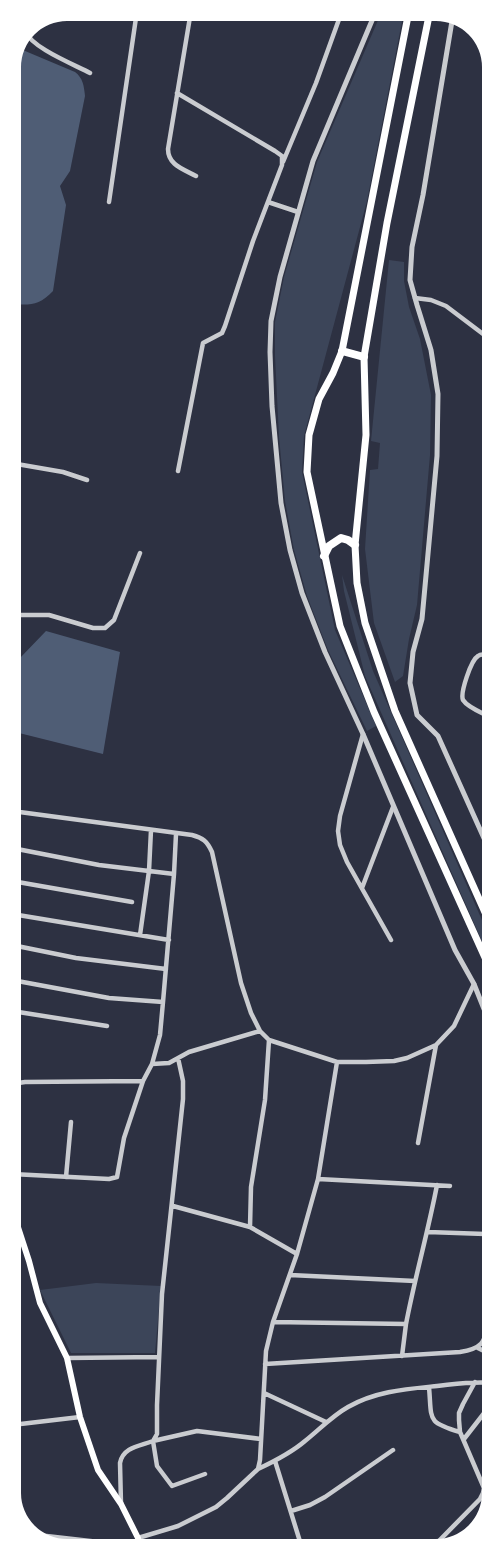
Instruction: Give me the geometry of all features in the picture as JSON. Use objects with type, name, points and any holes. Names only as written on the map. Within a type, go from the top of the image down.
[{"type":"highway","points":[[407,21],[342,351],[319,399],[309,435],[306,472],[340,626],[374,712],[482,951]]},
{"type":"highway","points":[[428,21],[387,223],[364,357],[366,435],[355,545],[357,583],[365,623],[395,711],[482,906]]},
{"type":"highway","points":[[342,351],[364,357]]},
{"type":"highway","points":[[324,556],[329,546],[341,538],[355,545]]},
{"type":"main road","points":[[21,1238],[40,1303],[67,1359],[80,1417],[98,1470],[122,1504],[138,1539]]},
{"type":"street","points":[[110,202],[136,21]]},
{"type":"street","points":[[188,21],[168,156],[175,165],[196,176]]},
{"type":"street","points":[[178,471],[203,343],[222,333],[225,326],[253,241],[338,21]]},
{"type":"street","points":[[372,21],[313,161],[280,277],[271,321],[272,406],[281,504],[302,594],[325,652],[363,734],[455,950],[482,1004]]},
{"type":"street","points":[[452,23],[412,247],[411,280],[428,340],[438,394],[437,456],[422,619],[413,652],[410,683],[417,715],[438,736],[482,834]]},
{"type":"street","points":[[30,40],[90,73]]},
{"type":"street","points":[[177,93],[275,151],[282,156],[282,165]]},
{"type":"street","points":[[268,202],[298,212]]},
{"type":"street","points":[[415,298],[431,300],[446,306],[482,333]]},
{"type":"street","points":[[21,465],[63,472],[87,480]]},
{"type":"street","points":[[21,615],[49,615],[93,628],[105,628],[114,620],[140,553]]},
{"type":"street","points":[[482,655],[476,657],[472,662],[462,693],[467,705],[482,713]]},
{"type":"street","points":[[363,734],[340,816],[338,831],[340,845],[347,862],[390,940]]},
{"type":"street","points":[[362,888],[393,807]]},
{"type":"street","points":[[21,812],[200,837],[207,842],[212,852],[241,983],[251,1013],[260,1031],[269,1040],[337,1062],[394,1061],[407,1058],[436,1045],[454,1026],[474,984]]},
{"type":"street","points":[[140,935],[149,871],[151,830]]},
{"type":"street","points":[[21,1174],[109,1179],[117,1177],[124,1138],[142,1081],[152,1064],[160,1035],[176,834]]},
{"type":"street","points":[[21,850],[99,865],[174,874]]},
{"type":"street","points":[[21,883],[132,902]]},
{"type":"street","points":[[21,916],[169,940]]},
{"type":"street","points":[[21,947],[76,958],[166,969]]},
{"type":"street","points":[[21,982],[109,998],[163,1002]]},
{"type":"street","points":[[21,1012],[107,1026]]},
{"type":"street","points":[[152,1064],[169,1063],[189,1052],[260,1031]]},
{"type":"street","points":[[250,1227],[251,1187],[265,1100],[269,1040]]},
{"type":"street","points":[[418,1143],[436,1045]]},
{"type":"street","points":[[178,1058],[183,1081],[183,1099],[162,1294],[157,1434],[153,1441],[158,1466],[172,1486],[205,1474]]},
{"type":"street","points":[[258,1469],[265,1364],[273,1322],[297,1254],[318,1179],[337,1062]]},
{"type":"street","points":[[21,1083],[142,1081]]},
{"type":"street","points":[[66,1177],[71,1122]]},
{"type":"street","points":[[318,1179],[450,1186]]},
{"type":"street","points":[[402,1356],[406,1324],[437,1185]]},
{"type":"street","points":[[172,1206],[250,1227],[297,1254]]},
{"type":"street","points":[[428,1232],[482,1234]]},
{"type":"street","points":[[290,1275],[415,1281]]},
{"type":"street","points":[[273,1322],[406,1324]]},
{"type":"street","points":[[265,1364],[460,1352],[478,1348],[482,1343]]},
{"type":"street","points":[[478,1348],[482,1350]]},
{"type":"street","points":[[67,1359],[159,1357]]},
{"type":"street","points":[[475,1382],[459,1413],[459,1420],[460,1431],[482,1482]]},
{"type":"street","points":[[151,1539],[216,1507],[258,1469],[304,1443],[326,1422],[350,1406],[392,1391],[482,1382]]},
{"type":"street","points":[[429,1386],[431,1416],[434,1421],[441,1426],[460,1431]]},
{"type":"street","points":[[264,1393],[326,1422]]},
{"type":"street","points":[[464,1439],[482,1416]]},
{"type":"street","points":[[21,1424],[80,1417]]},
{"type":"street","points":[[122,1504],[120,1463],[121,1457],[130,1449],[197,1431],[261,1439]]},
{"type":"street","points":[[291,1511],[325,1497],[393,1450]]},
{"type":"street","points":[[275,1461],[299,1539]]},
{"type":"street","points":[[442,1538],[482,1495]]},
{"type":"street","points":[[55,1537],[73,1539]]},
{"type":"shaded area","points":[[378,21],[402,21],[367,201],[304,436],[302,472],[335,630],[376,726],[367,731],[328,650],[307,596],[294,550],[285,501],[279,437],[275,322],[284,277],[317,162]]},
{"type":"shaded area","points":[[24,51],[78,74],[84,86],[85,96],[70,171],[60,186],[66,205],[53,291],[39,302],[21,304],[21,67]]},
{"type":"shaded area","points":[[389,260],[404,262],[404,281],[409,307],[420,339],[431,395],[430,455],[417,605],[403,676],[395,682],[374,623],[365,549],[370,470],[378,469],[380,443],[371,441]]},
{"type":"shaded area","points":[[342,575],[373,671],[482,920],[482,941],[365,676]]},
{"type":"shaded area","points":[[46,631],[120,652],[103,754],[21,734],[21,657]]},
{"type":"shaded area","points":[[96,1283],[161,1286],[155,1353],[71,1353],[40,1290]]}]
